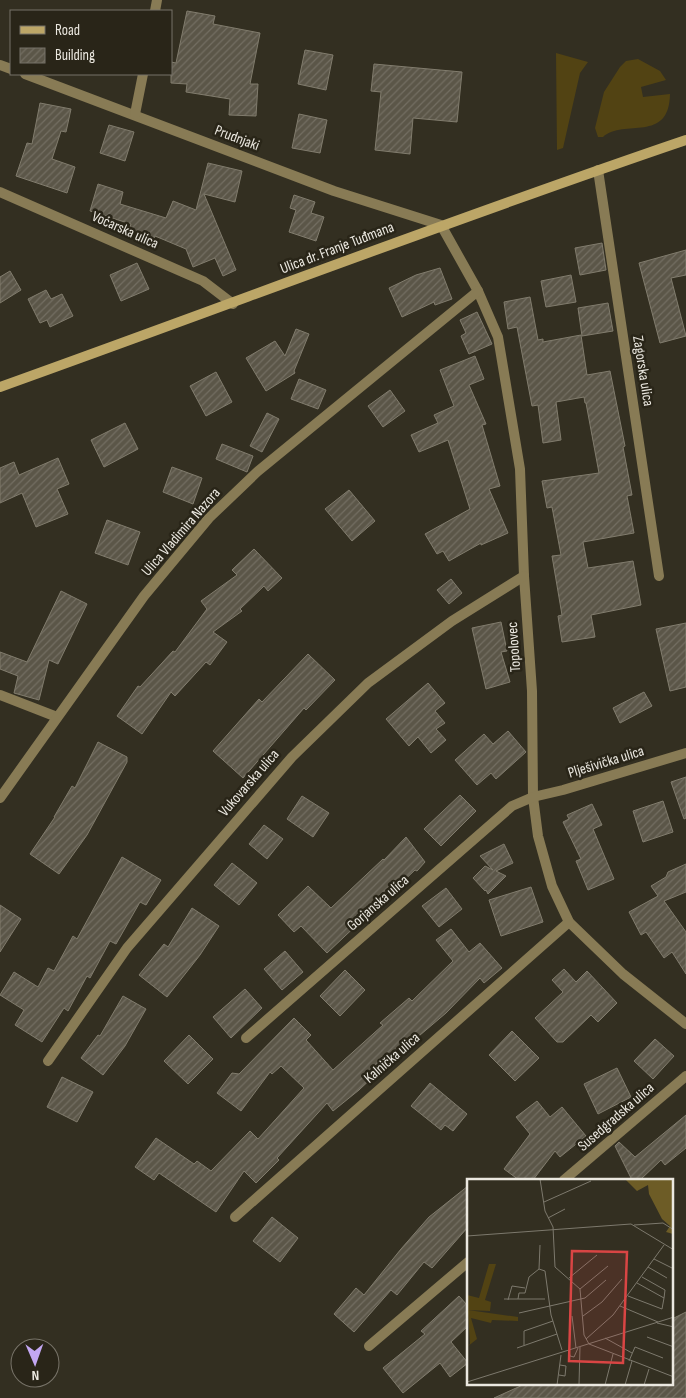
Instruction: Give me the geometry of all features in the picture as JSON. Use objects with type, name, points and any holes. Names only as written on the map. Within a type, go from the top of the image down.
[{"type":"main road","name":"Ulica dr. Franje Tuđmana","points":[[0,387],[233,304],[441,225],[686,140]]},
{"type":"street","name":"Prudnjaki","points":[[28,75],[334,191],[441,225]]},
{"type":"street","points":[[134,114],[143,75]]},
{"type":"street","name":"Zagorska ulica","points":[[598,170],[658,576]]},
{"type":"street","name":"Voćarska ulica","points":[[0,192],[204,281],[233,304]]},
{"type":"street","name":"Topolovec","points":[[441,225],[478,291],[498,337],[518,460],[532,691],[533,797],[538,836],[552,886],[569,922],[623,974],[686,1024]]},
{"type":"street","name":"Ulica Vladimira Nazora","points":[[0,798],[144,596],[209,518],[257,472],[478,291]]},
{"type":"street","name":"Vukovarska ulica","points":[[48,1061],[127,948],[292,757],[368,683],[452,621],[524,576]]},
{"type":"street","points":[[0,695],[57,717]]},
{"type":"street","name":"Plješivička ulica","points":[[533,797],[563,790],[686,753]]},
{"type":"street","name":"Gorjanska ulica","points":[[246,1038],[512,806],[533,797]]},
{"type":"street","name":"Kalnička ulica","points":[[235,1217],[569,922]]},
{"type":"street","name":"Susedgradska ulica","points":[[565,1179],[686,1076]]},
{"type":"street","points":[[369,1346],[467,1263]]},
{"type":"shaded area","points":[[556,53],[588,62],[580,73],[563,148],[557,150]]},
{"type":"shaded area","points":[[638,59],[660,71],[666,80],[641,87],[643,97],[670,94],[668,109],[662,119],[654,125],[622,129],[603,137],[598,137],[595,128],[604,92],[626,61]]},
{"type":"building","points":[[187,11],[215,16],[213,24],[260,33],[250,84],[258,84],[256,116],[229,115],[230,99],[186,92],[187,84],[171,83],[172,62],[176,63]]},
{"type":"building","points":[[305,50],[333,55],[326,90],[298,84]]},
{"type":"building","points":[[374,64],[462,72],[457,122],[413,118],[410,154],[375,150],[381,92],[371,91]]},
{"type":"building","points":[[40,103],[71,109],[66,132],[61,131],[52,159],[75,167],[67,193],[16,176],[27,143],[32,144]]},
{"type":"building","points":[[299,114],[327,120],[320,153],[292,148]]},
{"type":"building","points":[[109,125],[134,132],[125,161],[100,153]]},
{"type":"building","points":[[208,163],[242,171],[235,202],[204,194],[236,270],[223,276],[215,258],[193,267],[186,249],[155,236],[152,243],[127,235],[131,224],[90,211],[98,184],[123,192],[120,204],[166,218],[173,201],[196,210]]},
{"type":"building","points":[[294,195],[315,202],[311,213],[324,217],[316,241],[289,232],[296,210],[290,208]]},
{"type":"building","points":[[602,243],[606,270],[580,275],[575,248]]},
{"type":"building","points":[[686,250],[686,275],[671,278],[686,336],[660,343],[639,263]]},
{"type":"building","points":[[137,263],[149,289],[121,301],[110,275]]},
{"type":"building","points":[[440,268],[452,299],[435,305],[434,302],[402,317],[389,288],[416,275]]},
{"type":"building","points":[[10,271],[21,290],[0,303],[0,277]]},
{"type":"building","points":[[571,275],[576,302],[546,307],[541,281]]},
{"type":"building","points":[[46,290],[51,299],[62,294],[73,316],[50,327],[47,320],[40,323],[28,299]]},
{"type":"building","points":[[530,297],[538,340],[543,339],[543,342],[581,335],[587,375],[610,371],[625,446],[623,447],[632,495],[627,496],[634,533],[583,542],[588,568],[633,561],[641,605],[591,615],[595,637],[562,642],[558,616],[562,615],[552,556],[561,555],[552,507],[547,508],[542,481],[599,473],[584,397],[556,402],[561,440],[543,443],[538,405],[532,406],[517,327],[508,329],[504,302]]},
{"type":"building","points":[[608,303],[613,331],[582,336],[578,308]]},
{"type":"building","points":[[477,312],[492,344],[469,354],[461,336],[466,333],[460,320]]},
{"type":"building","points":[[296,329],[309,334],[294,371],[295,373],[266,391],[246,358],[275,341],[285,356]]},
{"type":"building","points":[[475,356],[484,379],[469,385],[486,424],[482,425],[500,486],[489,489],[508,533],[481,545],[481,543],[449,561],[443,551],[437,554],[425,534],[470,509],[448,440],[419,452],[411,435],[438,423],[434,415],[454,406],[440,370]]},
{"type":"building","points":[[216,372],[232,402],[206,416],[190,386]]},
{"type":"building","points":[[299,379],[326,390],[318,409],[291,399]]},
{"type":"building","points":[[390,390],[405,411],[383,427],[368,406]]},
{"type":"building","points":[[267,413],[279,419],[262,452],[250,446]]},
{"type":"building","points":[[125,423],[138,449],[104,467],[91,440]]},
{"type":"building","points":[[222,444],[253,456],[247,472],[216,459]]},
{"type":"building","points":[[58,458],[69,484],[57,489],[68,514],[36,527],[22,493],[0,503],[0,468],[14,462],[19,475]]},
{"type":"building","points":[[172,467],[202,478],[193,504],[163,492]]},
{"type":"building","points":[[349,490],[375,521],[352,541],[325,509]]},
{"type":"building","points":[[107,520],[140,532],[128,565],[95,553]]},
{"type":"building","points":[[254,549],[282,578],[268,591],[264,586],[240,609],[242,611],[213,632],[227,642],[210,665],[206,662],[175,696],[171,692],[142,734],[117,716],[138,686],[140,687],[173,651],[175,652],[207,609],[201,601],[237,575],[232,570]]},
{"type":"building","points":[[451,579],[462,593],[449,604],[437,590]]},
{"type":"building","points":[[61,591],[87,604],[58,664],[49,660],[39,700],[14,693],[18,676],[0,669],[0,652],[27,662]]},
{"type":"building","points":[[501,622],[507,651],[501,652],[510,682],[486,689],[472,628]]},
{"type":"building","points":[[686,623],[686,687],[670,691],[656,629]]},
{"type":"building","points":[[308,654],[335,680],[306,710],[304,708],[243,778],[213,751],[259,699],[262,702]]},
{"type":"building","points":[[428,683],[445,703],[435,711],[445,723],[436,729],[446,740],[431,753],[418,737],[409,746],[386,719]]},
{"type":"building","points":[[644,692],[652,706],[620,723],[613,708]]},
{"type":"building","points":[[508,731],[526,752],[496,779],[491,773],[477,785],[455,760],[484,734],[493,744]]},
{"type":"building","points":[[98,742],[127,757],[127,762],[87,835],[59,874],[30,854],[55,817],[72,786],[75,788]]},
{"type":"building","points":[[686,777],[686,818],[684,819],[671,782]]},
{"type":"building","points":[[460,795],[476,811],[441,846],[424,829]]},
{"type":"building","points":[[302,796],[329,813],[313,837],[287,819]]},
{"type":"building","points":[[663,801],[673,832],[643,842],[633,811]]},
{"type":"building","points":[[592,804],[602,825],[593,829],[614,879],[588,890],[576,861],[581,859],[563,822],[569,819],[567,815]]},
{"type":"building","points":[[264,825],[283,839],[267,859],[249,844]]},
{"type":"building","points":[[406,837],[425,862],[327,953],[301,926],[294,932],[278,915],[308,886],[331,908],[384,860]]},
{"type":"building","points":[[504,844],[513,863],[496,871],[506,876],[488,894],[473,878],[485,866],[493,870],[480,856]]},
{"type":"building","points":[[122,857],[161,880],[146,905],[140,902],[116,944],[110,941],[90,978],[87,976],[68,1011],[64,1008],[42,1042],[15,1025],[24,1010],[0,995],[14,972],[38,987],[48,968],[54,971],[73,936],[77,939]]},
{"type":"building","points":[[232,863],[257,883],[239,905],[214,885]]},
{"type":"building","points":[[686,864],[686,892],[664,901],[686,932],[686,974],[672,952],[664,958],[646,932],[641,935],[629,912],[658,896],[651,886],[666,877],[668,872]]},
{"type":"building","points":[[531,887],[543,922],[501,936],[489,900]]},
{"type":"building","points":[[446,888],[462,909],[439,927],[422,906]]},
{"type":"building","points":[[0,905],[21,919],[0,952]]},
{"type":"building","points":[[192,908],[219,926],[200,955],[167,997],[139,975],[164,944],[168,947]]},
{"type":"building","points":[[451,929],[469,952],[480,943],[502,968],[484,983],[480,978],[446,1013],[333,1111],[327,1103],[277,1158],[279,1160],[256,1183],[244,1171],[216,1212],[159,1173],[154,1180],[135,1167],[156,1138],[194,1164],[197,1161],[211,1171],[250,1131],[258,1139],[304,1088],[281,1066],[272,1074],[270,1072],[241,1111],[217,1093],[232,1073],[239,1074],[294,1018],[311,1035],[306,1040],[333,1070],[383,1025],[380,1023],[409,998],[412,1001],[453,961],[436,940]]},
{"type":"building","points":[[285,951],[303,972],[282,990],[264,969]]},
{"type":"building","points":[[564,969],[576,982],[587,971],[617,1003],[598,1022],[591,1015],[563,1042],[557,1042],[535,1018],[563,992],[552,980]]},
{"type":"building","points":[[345,970],[365,990],[340,1016],[320,996]]},
{"type":"building","points":[[245,989],[262,1008],[231,1038],[213,1017]]},
{"type":"building","points":[[123,996],[146,1009],[125,1046],[103,1075],[81,1058],[98,1035],[100,1036]]},
{"type":"building","points":[[512,1031],[539,1058],[515,1081],[489,1055]]},
{"type":"building","points":[[189,1035],[213,1059],[188,1084],[164,1061]]},
{"type":"building","points":[[655,1039],[674,1056],[653,1079],[634,1061]]},
{"type":"building","points":[[617,1068],[631,1097],[598,1114],[584,1084]]},
{"type":"building","points":[[62,1077],[93,1092],[77,1122],[47,1107]]},
{"type":"building","points":[[430,1083],[467,1114],[453,1131],[445,1125],[441,1130],[411,1106]]},
{"type":"building","points":[[537,1101],[550,1117],[562,1107],[586,1136],[560,1157],[555,1151],[534,1179],[518,1179],[504,1169],[530,1134],[516,1117]]},
{"type":"building","points":[[686,1115],[686,1148],[665,1165],[661,1160],[641,1179],[632,1179],[615,1146],[619,1142],[635,1157]]},
{"type":"building","points":[[467,1187],[467,1228],[432,1268],[424,1262],[397,1295],[391,1290],[354,1332],[334,1314],[356,1288],[364,1295],[429,1217]]},
{"type":"building","points":[[272,1217],[298,1238],[280,1262],[253,1241]]},
{"type":"building","points":[[459,1296],[467,1305],[467,1327],[451,1342],[467,1364],[450,1377],[440,1363],[403,1393],[383,1368],[425,1334],[421,1331]]},
{"type":"building","points":[[686,1312],[686,1398],[494,1398],[521,1386],[674,1386],[674,1318]]}]
